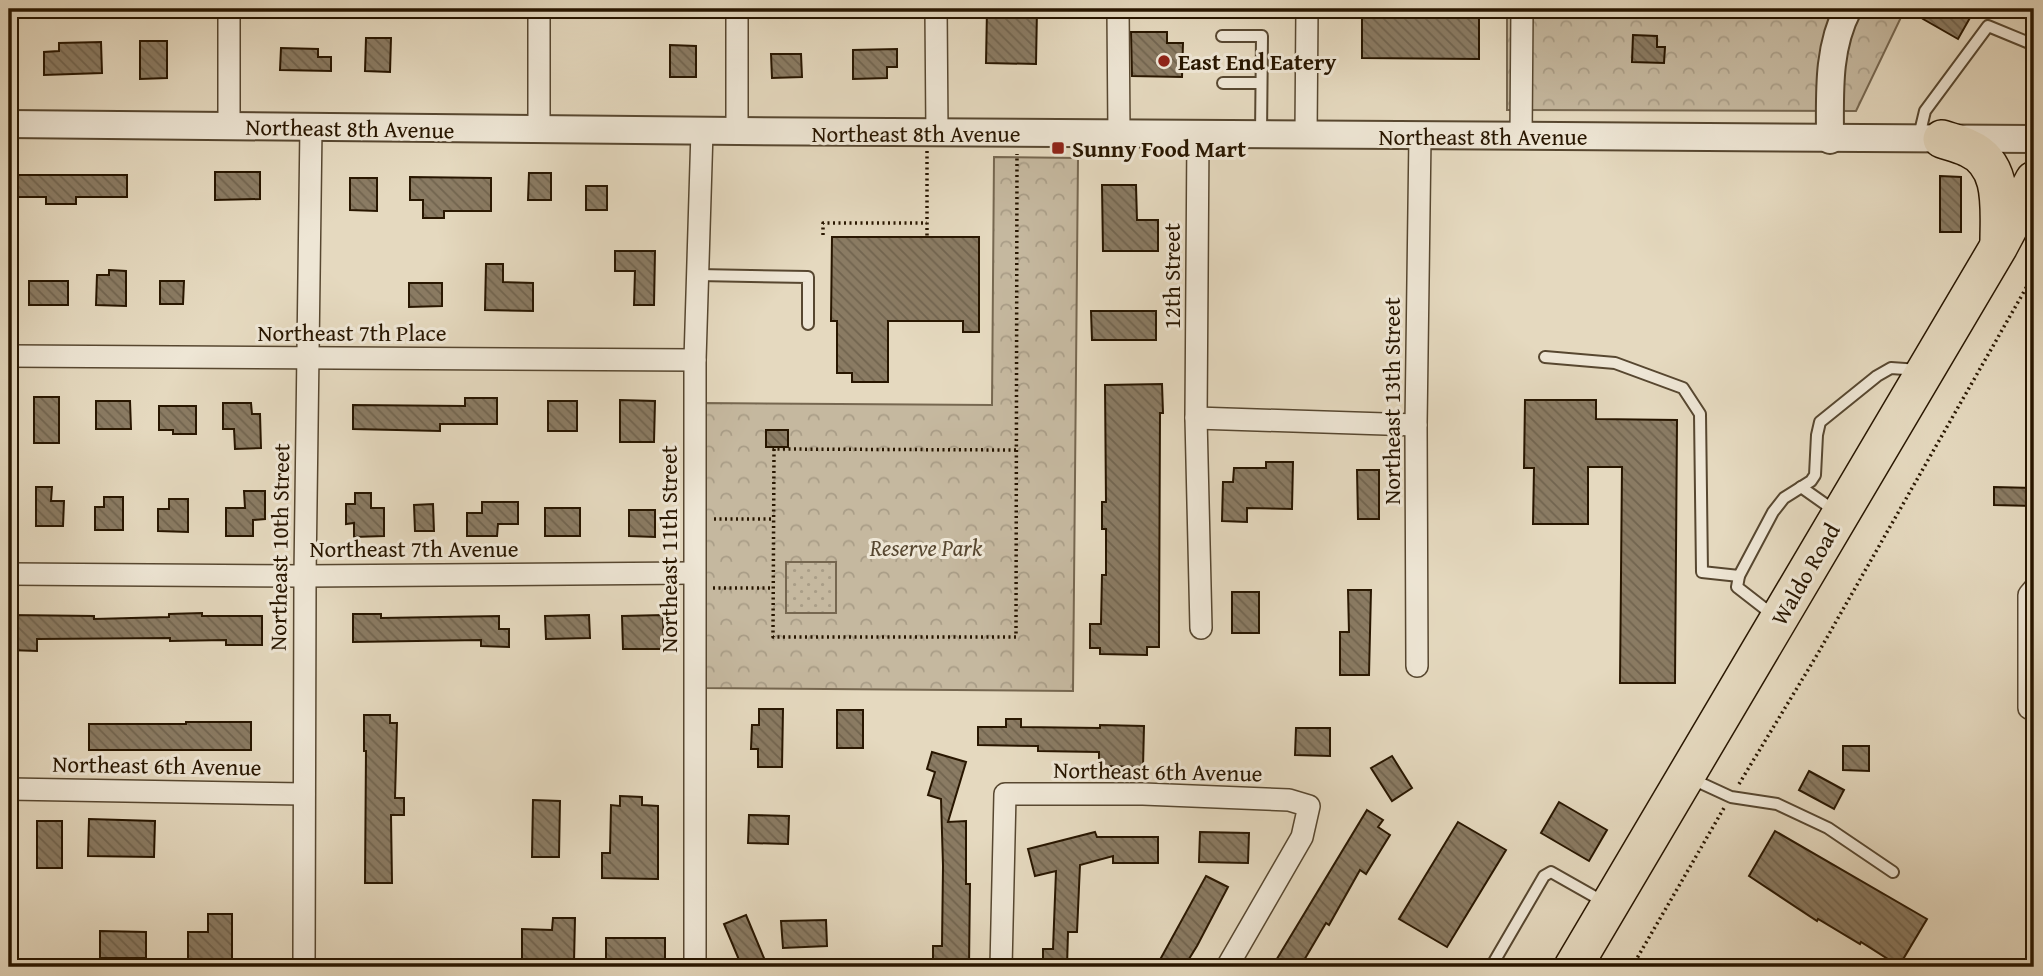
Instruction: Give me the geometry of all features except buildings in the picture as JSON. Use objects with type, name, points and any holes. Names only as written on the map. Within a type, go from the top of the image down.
[{"type":"highway","points":[[1930,139],[1971,149],[1994,172],[1998,189],[1999,246]]},
{"type":"highway","name":"Waldo Road","points":[[1573,967],[1926,371],[2034,180]]},
{"type":"street","points":[[229,9],[229,126]]},
{"type":"street","points":[[539,9],[539,129]]},
{"type":"street","points":[[737,9],[737,131]]},
{"type":"street","points":[[932,142],[936,9]]},
{"type":"street","points":[[1118,9],[1119,134]]},
{"type":"street","points":[[1306,135],[1307,9]]},
{"type":"street","points":[[1521,136],[1522,9]]},
{"type":"street","points":[[1830,139],[1830,79],[1834,52],[1848,9]]},
{"type":"street","name":"Northeast 8th Avenue","points":[[9,124],[737,131],[932,142],[1119,134],[2034,139]]},
{"type":"street","name":"Northeast 10th Street","points":[[303,967],[311,127]]},
{"type":"street","name":"Northeast 11th Street","points":[[695,967],[695,360],[702,131]]},
{"type":"street","name":"12th Street","points":[[1198,134],[1196,418],[1201,628]]},
{"type":"street","name":"Northeast 13th Street","points":[[1417,666],[1416,425],[1420,136]]},
{"type":"street","name":"Northeast 7th Place","points":[[9,356],[695,360]]},
{"type":"street","points":[[1196,418],[1416,425]]},
{"type":"street","name":"Northeast 7th Avenue","points":[[9,574],[305,576],[694,573]]},
{"type":"street","points":[[2029,708],[2032,592]]},
{"type":"street","name":"Northeast 6th Avenue","points":[[9,789],[304,794]]},
{"type":"street","name":"Northeast 6th Avenue","points":[[1001,967],[1005,794],[1143,794],[1290,800],[1309,806],[1301,837],[1227,967]]},
{"type":"lane","points":[[1930,139],[1926,110],[1988,26],[2034,45]]},
{"type":"lane","points":[[1222,36],[1262,36],[1261,135]]},
{"type":"lane","points":[[1223,83],[1261,83]]},
{"type":"lane","points":[[698,275],[808,277],[808,324]]},
{"type":"lane","points":[[1545,357],[1615,363],[1683,388],[1700,414],[1702,572],[1739,576]]},
{"type":"lane","points":[[1779,620],[1737,587],[1739,576],[1773,512],[1784,498],[1815,475],[1820,422],[1891,368],[1926,371]]},
{"type":"lane","points":[[1801,487],[1841,514]]},
{"type":"lane","points":[[1686,776],[1731,797],[1777,804],[1828,828],[1893,872]]},
{"type":"lane","points":[[1491,967],[1544,876],[1551,872],[1610,905]]},
{"type":"path","points":[[927,237],[932,142]]},
{"type":"path","points":[[1016,450],[774,449],[773,637],[1016,638],[1017,152]]},
{"type":"path","points":[[824,234],[824,223],[927,223]]},
{"type":"path","points":[[1632,967],[1817,654],[2034,274]]},
{"type":"path","points":[[714,519],[774,519]]},
{"type":"path","points":[[713,588],[773,589]]},
{"type":"green space","points":[[1507,9],[1905,9],[1856,111],[1507,110]]},
{"type":"green space","name":"Reserve Park","points":[[994,157],[1078,158],[1073,691],[705,688],[704,403],[992,405]]},
{"type":"green space","points":[[786,562],[836,562],[836,613],[786,613]]},
{"type":"place","name":"East End Eatery","points":[[1164,61]]},
{"type":"place","name":"Sunny Food Mart","points":[[1058,148]]}]
